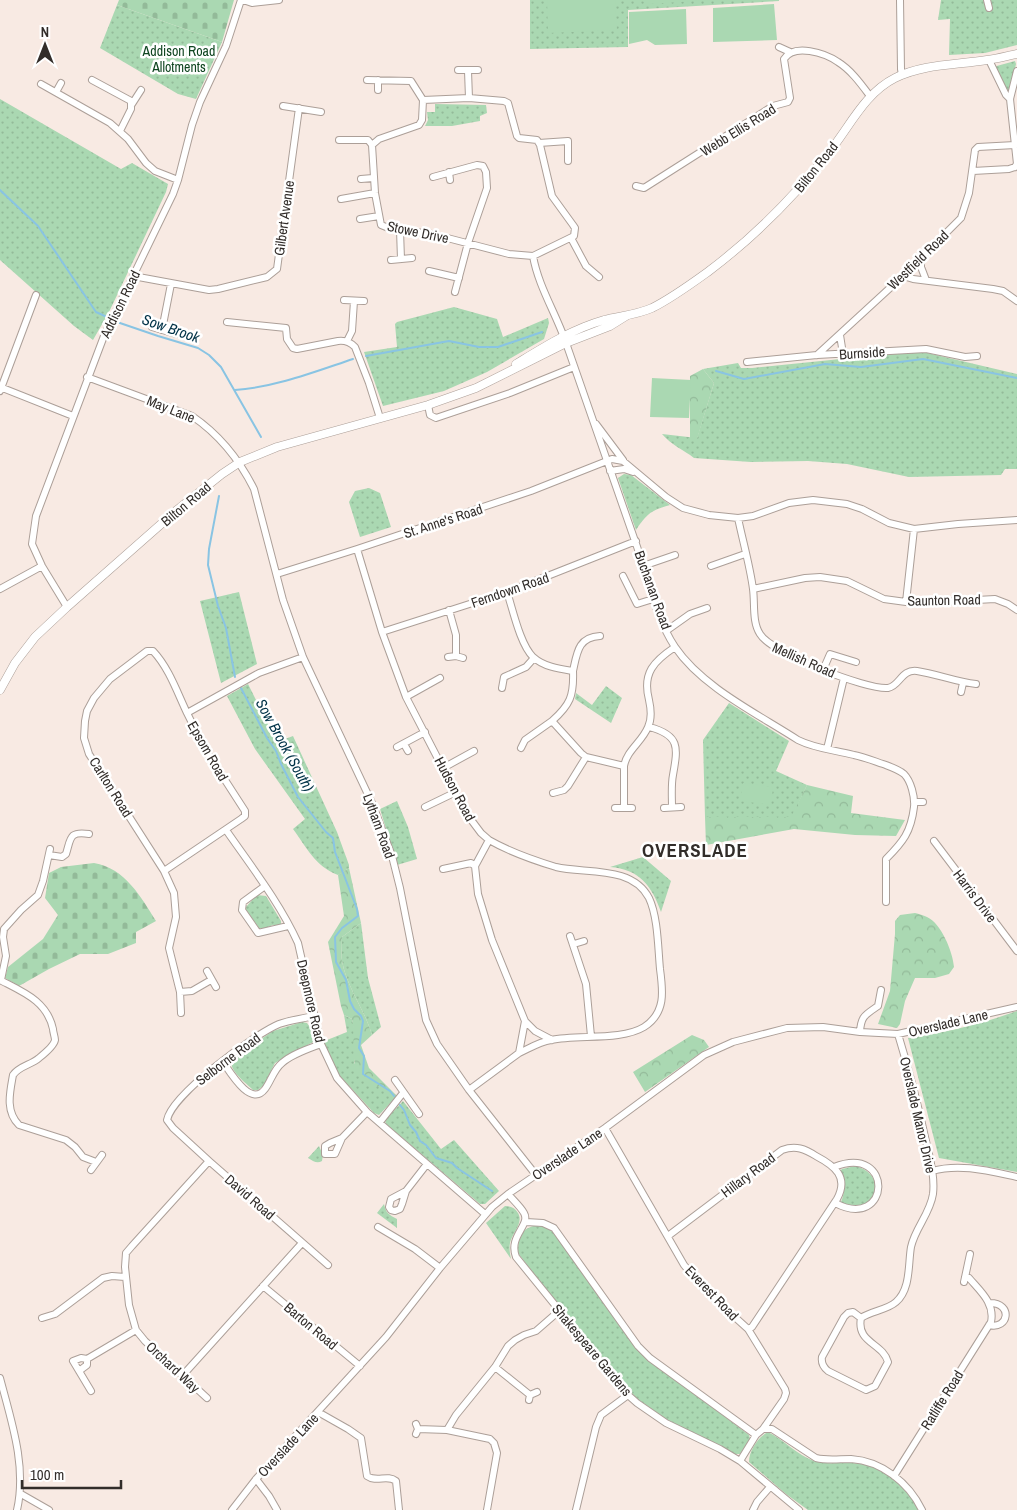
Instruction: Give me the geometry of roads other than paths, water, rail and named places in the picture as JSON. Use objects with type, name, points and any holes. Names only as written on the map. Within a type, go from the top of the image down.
[{"type":"main road","name":"Bilton Road","points":[[0,690],[15,662],[67,607],[177,510],[240,462],[277,447],[428,404],[476,388],[604,320],[626,316],[651,308],[710,270],[764,223],[794,194],[830,151],[870,96],[882,86],[902,75],[942,65],[989,60],[1017,54]]},
{"type":"main road","name":"Bilton Road","points":[[565,340],[610,326],[626,316]]},
{"type":"street","points":[[242,0],[252,3],[279,0]]},
{"type":"street","name":"Addison Road","points":[[67,607],[42,566],[32,544],[36,516],[104,336],[178,180],[197,110],[226,46],[242,0]]},
{"type":"street","points":[[900,0],[902,75]]},
{"type":"street","points":[[988,0],[989,8]]},
{"type":"street","points":[[779,47],[790,52],[801,50],[826,56],[837,61],[849,71],[870,96]]},
{"type":"street","name":"Webb Ellis Road","points":[[636,186],[644,188],[768,109],[790,100],[784,59],[790,52]]},
{"type":"street","points":[[989,60],[1006,95],[1010,99]]},
{"type":"street","points":[[458,70],[478,70]]},
{"type":"street","points":[[468,71],[469,98]]},
{"type":"street","points":[[973,171],[1009,170],[1016,168],[1010,99],[1017,71]]},
{"type":"street","points":[[92,80],[129,98],[132,104]]},
{"type":"street","points":[[340,140],[368,140],[372,144],[379,139],[419,125],[422,120],[423,100],[411,81],[366,80]]},
{"type":"street","points":[[378,80],[378,90]]},
{"type":"street","points":[[56,92],[61,83]]},
{"type":"street","points":[[42,84],[110,123],[120,131],[146,163],[155,171],[178,180]]},
{"type":"street","points":[[120,131],[132,104],[141,90]]},
{"type":"street","points":[[423,100],[469,98],[504,101],[508,103],[517,136],[519,138],[534,139],[539,143],[552,196],[575,228],[574,236],[533,256]]},
{"type":"street","points":[[283,106],[320,112]]},
{"type":"street","name":"Gilbert Avenue","points":[[133,276],[210,290],[267,277],[278,269],[299,108]]},
{"type":"street","points":[[539,143],[568,141],[568,161]]},
{"type":"street","name":"Stowe Drive","points":[[372,144],[375,193],[383,226],[432,234],[509,254],[533,256]]},
{"type":"street","name":"Westfield Road","points":[[817,355],[903,276],[960,218],[969,194],[973,171],[973,154],[978,147],[1015,145]]},
{"type":"street","points":[[433,177],[476,165],[483,166],[486,172],[487,188],[468,243],[455,292]]},
{"type":"street","points":[[449,172],[450,180]]},
{"type":"street","points":[[361,178],[374,178]]},
{"type":"street","points":[[341,199],[375,193]]},
{"type":"street","points":[[360,219],[380,216]]},
{"type":"street","points":[[400,230],[401,259]]},
{"type":"street","points":[[571,238],[586,266],[599,277]]},
{"type":"street","name":"Buchanan Road","points":[[533,256],[535,268],[565,340],[606,461],[636,541],[654,599],[666,631],[675,647],[693,668],[732,698],[798,740],[808,745],[854,754],[898,770],[909,781],[914,802],[906,838],[886,859],[886,902]]},
{"type":"street","points":[[391,260],[412,258]]},
{"type":"street","points":[[921,258],[921,267],[926,280]]},
{"type":"street","points":[[429,271],[458,278]]},
{"type":"street","points":[[903,276],[913,279],[993,289],[1003,292],[1017,301]]},
{"type":"street","points":[[162,330],[171,284]]},
{"type":"street","points":[[36,295],[0,389],[73,416]]},
{"type":"street","points":[[344,300],[364,301]]},
{"type":"street","points":[[347,341],[352,331],[354,301]]},
{"type":"street","points":[[227,322],[286,328],[287,339],[291,346],[297,349],[347,341],[354,347],[369,383],[380,418]]},
{"type":"street","points":[[152,327],[176,334]]},
{"type":"street","points":[[840,335],[843,354]]},
{"type":"street","name":"Burnside","points":[[747,362],[817,355],[926,349],[965,357],[978,356]]},
{"type":"street","points":[[428,404],[430,416],[436,418],[510,393],[574,367]]},
{"type":"street","name":"May Lane","points":[[87,377],[192,416],[206,425],[240,462]]},
{"type":"street","points":[[592,419],[624,461],[636,473],[683,508],[710,515],[738,518],[753,516],[789,502],[813,500],[834,501],[862,509],[889,523],[914,530],[958,524],[1017,520]]},
{"type":"street","points":[[606,461],[617,459],[624,461]]},
{"type":"street","name":"St. Anne's Road","points":[[277,574],[531,491],[606,461]]},
{"type":"street","name":"Lytham Road","points":[[240,462],[254,489],[290,624],[303,657],[372,803],[392,856],[426,1020],[437,1044],[468,1090],[536,1175]]},
{"type":"street","points":[[610,471],[624,469],[636,473]]},
{"type":"street","name":"Mellish Road","points":[[738,518],[753,589],[755,616],[759,633],[769,645],[844,678],[888,688],[893,686],[904,674],[916,671],[963,683],[976,684]]},
{"type":"street","points":[[906,602],[914,530]]},
{"type":"street","name":"Ferndown Road","points":[[382,632],[507,592],[636,541]]},
{"type":"street","name":"Hudson Road","points":[[357,549],[382,632],[406,697],[454,793],[475,826],[489,840],[513,853],[556,866],[619,875],[641,888],[649,897],[653,910],[663,990],[661,1004],[651,1021],[638,1030],[629,1033],[552,1040],[520,1053]]},
{"type":"street","points":[[710,566],[745,554]]},
{"type":"street","points":[[643,566],[675,555]]},
{"type":"street","points":[[0,589],[42,566]]},
{"type":"street","points":[[623,576],[637,604],[654,599]]},
{"type":"street","name":"Saunton Road","points":[[753,589],[820,577],[847,581],[884,599],[922,603],[996,599],[1017,610]]},
{"type":"street","points":[[507,592],[523,640],[534,658],[557,668],[573,671]]},
{"type":"street","points":[[666,631],[690,614],[707,608]]},
{"type":"street","points":[[449,610],[456,635],[456,656]]},
{"type":"street","points":[[521,748],[525,740],[552,721],[570,700],[573,688],[573,671],[579,647],[590,633],[600,636]]},
{"type":"street","points":[[624,808],[624,766],[628,754],[648,727],[651,713],[647,693],[647,679],[650,670],[659,659],[675,647]]},
{"type":"street","name":"Carlton Road","points":[[181,1013],[180,992],[169,948],[176,917],[174,893],[164,871],[89,754],[84,729],[88,711],[99,691],[110,679],[147,651],[153,651],[158,656],[187,712]]},
{"type":"street","points":[[823,670],[830,654],[856,662]]},
{"type":"street","points":[[448,658],[456,656],[463,658]]},
{"type":"street","name":"Epsom Road","points":[[164,871],[245,816],[245,810],[204,748],[187,712],[251,676],[303,657]]},
{"type":"street","points":[[502,688],[499,678],[521,671],[534,658]]},
{"type":"street","points":[[406,697],[442,677]]},
{"type":"street","points":[[828,749],[844,678]]},
{"type":"street","points":[[962,692],[963,683]]},
{"type":"street","points":[[552,721],[580,753],[586,757],[624,766]]},
{"type":"street","points":[[648,727],[668,735],[673,740],[675,746],[676,759],[673,775],[672,807]]},
{"type":"street","points":[[397,747],[425,732]]},
{"type":"street","points":[[517,735],[525,740]]},
{"type":"street","points":[[404,744],[408,751]]},
{"type":"street","points":[[443,768],[474,751]]},
{"type":"street","points":[[553,793],[561,794],[586,757]]},
{"type":"street","points":[[425,807],[454,793]]},
{"type":"street","points":[[914,802],[923,802]]},
{"type":"street","points":[[615,808],[632,808]]},
{"type":"street","points":[[664,808],[681,808]]},
{"type":"street","name":"Deepmore Road","points":[[226,830],[265,886],[298,943],[320,1044],[337,1078],[367,1112],[485,1214]]},
{"type":"street","points":[[88,834],[76,833],[72,835],[66,854],[62,857],[49,852],[38,895],[20,910],[4,929],[3,936],[6,956],[0,980],[42,1006],[51,1021],[55,1039],[54,1043],[38,1059],[16,1071],[13,1075],[8,1103],[16,1122],[19,1125],[66,1140],[83,1157],[96,1162]]},
{"type":"street","points":[[489,840],[475,866],[478,894],[492,940],[525,1021],[535,1031],[552,1040]]},
{"type":"street","name":"Harris Drive","points":[[934,841],[1017,951]]},
{"type":"street","points":[[443,869],[471,863],[475,866]]},
{"type":"street","points":[[265,886],[243,902],[242,910],[258,933],[288,926]]},
{"type":"street","points":[[570,936],[586,984],[591,1036]]},
{"type":"street","points":[[574,944],[584,941]]},
{"type":"street","points":[[180,992],[192,991],[213,984],[207,971]]},
{"type":"street","points":[[860,1032],[864,1015],[878,1006],[881,990]]},
{"type":"street","name":"Overslade Lane","points":[[232,1510],[256,1479],[386,1337],[485,1214],[508,1194],[605,1128],[704,1055],[733,1042],[787,1028],[823,1027],[860,1032],[898,1034],[1017,1007]]},
{"type":"street","name":"Selborne Road","points":[[172,1128],[167,1120],[168,1114],[188,1089],[239,1049],[272,1028],[280,1024],[313,1016]]},
{"type":"street","points":[[468,1090],[520,1053],[525,1021]]},
{"type":"street","name":"Overslade Manor Drive","points":[[861,1318],[896,1302],[908,1276],[911,1249],[915,1235],[933,1196],[932,1170],[912,1080],[898,1034]]},
{"type":"street","points":[[223,1062],[249,1093],[258,1094],[263,1091],[281,1063],[320,1044]]},
{"type":"street","points":[[395,1080],[419,1114]]},
{"type":"street","points":[[380,1122],[403,1093]]},
{"type":"street","points":[[342,1138],[367,1112]]},
{"type":"street","name":"David Road","points":[[172,1128],[328,1265]]},
{"type":"street","name":"Everest Road","points":[[605,1128],[684,1265],[704,1290],[748,1329],[785,1389],[784,1399],[763,1429]]},
{"type":"street","name":"Hillary Road","points":[[668,1236],[782,1150],[792,1147],[803,1148],[834,1167]]},
{"type":"street","points":[[91,1170],[102,1155]]},
{"type":"street","name":"Orchard Way","points":[[207,1398],[145,1341],[136,1330],[129,1305],[125,1277],[126,1253],[209,1161]]},
{"type":"street","points":[[748,1329],[752,1327],[835,1203],[841,1186],[840,1176],[834,1167],[852,1163],[865,1164],[875,1172],[878,1186],[874,1199],[864,1208],[851,1210],[835,1203]]},
{"type":"street","points":[[406,1191],[427,1164]]},
{"type":"street","points":[[932,1170],[967,1168],[1017,1177]]},
{"type":"street","points":[[508,1194],[524,1212],[526,1222],[543,1222],[554,1228],[638,1346],[650,1358],[756,1435]]},
{"type":"street","name":"Shakespeare Gardens","points":[[526,1222],[516,1236],[514,1251],[516,1257],[628,1395],[666,1423],[720,1449],[740,1461],[799,1510]]},
{"type":"street","points":[[378,1227],[440,1268]]},
{"type":"street","points":[[183,1375],[302,1243]]},
{"type":"street","name":"Ratliffe Road","points":[[894,1476],[989,1325],[992,1314],[990,1304],[969,1278],[964,1280],[970,1254]]},
{"type":"street","points":[[42,1318],[55,1314],[103,1278],[112,1276],[125,1277]]},
{"type":"street","name":"Barton Road","points":[[263,1286],[360,1366]]},
{"type":"street","name":"Ratliffe Road","points":[[989,1325],[998,1325],[1006,1317],[1002,1306],[996,1303],[990,1304]]},
{"type":"street","points":[[447,1430],[456,1415],[514,1340],[536,1331],[559,1311]]},
{"type":"street","name":"Overslade Manor Drive","points":[[853,1312],[861,1318],[862,1331],[867,1340],[883,1352],[888,1362],[875,1386],[866,1390],[828,1371],[821,1361],[844,1316],[853,1312]]},
{"type":"street","points":[[92,1391],[73,1361],[81,1358],[86,1359],[136,1330]]},
{"type":"street","points":[[79,1371],[87,1365],[86,1359]]},
{"type":"street","points":[[495,1367],[529,1398],[537,1392]]},
{"type":"street","points":[[0,1378],[20,1464],[21,1494],[17,1510]]},
{"type":"street","points":[[576,1510],[596,1427],[602,1415],[628,1395]]},
{"type":"street","points":[[0,1412],[8,1410]]},
{"type":"street","points":[[318,1412],[361,1438],[368,1476],[375,1479],[390,1477],[396,1481],[399,1510]]},
{"type":"street","points":[[416,1429],[447,1430],[490,1440],[494,1444],[497,1453],[486,1510]]},
{"type":"street","points":[[740,1461],[756,1435],[763,1429],[772,1429],[816,1458],[824,1460],[851,1459],[879,1466],[904,1483],[922,1510]]},
{"type":"street","points":[[256,1479],[277,1510]]},
{"type":"street","points":[[753,1510],[757,1502],[770,1487]]},
{"type":"street","points":[[21,1494],[49,1510]]},
{"type":"waterway","name":"Sow Brook","points":[[0,190],[38,226],[96,312],[107,317]]},
{"type":"waterway","name":"Sow Brook","points":[[117,322],[198,348],[209,355],[221,367],[261,437]]},
{"type":"waterway","points":[[366,356],[449,341],[479,347],[498,347],[542,332]]},
{"type":"waterway","points":[[235,390],[265,386],[353,359]]},
{"type":"waterway","points":[[716,371],[744,379],[825,364],[861,367],[923,359],[1017,378]]},
{"type":"waterway","name":"Sow Brook (South)","points":[[219,496],[209,549],[208,565],[218,606],[226,628],[235,677]]},
{"type":"waterway","name":"Sow Brook (South)","points":[[241,688],[267,738],[276,751],[298,797],[333,838],[335,852],[358,916],[342,928],[335,937],[336,962],[346,980],[350,1001],[363,1021],[359,1048],[364,1056],[363,1074],[390,1091],[394,1096]]},
{"type":"waterway","name":"Sow Brook (South)","points":[[400,1105],[420,1141],[426,1145],[436,1158],[452,1163],[492,1191]]},
{"type":"district","name":"OVERSLADE","points":[[695,850]]},
{"type":"park label","name":"Addison Road Allotments","points":[[179,59]]}]
